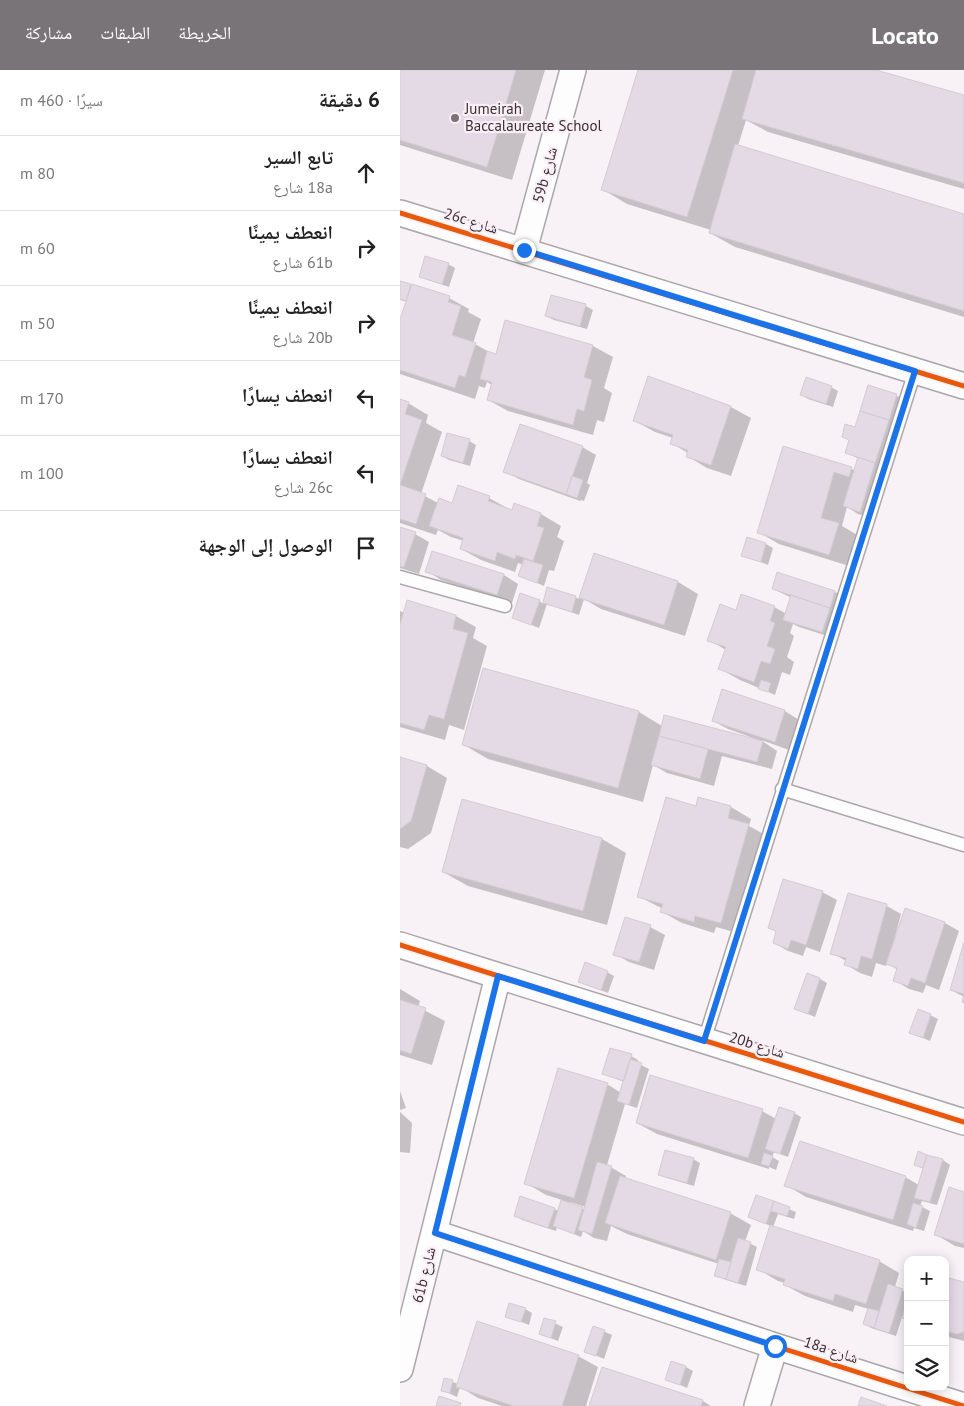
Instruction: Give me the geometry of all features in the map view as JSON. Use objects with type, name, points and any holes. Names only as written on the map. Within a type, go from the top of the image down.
[{"type":"street","name":"59b شارع","points":[[524,250],[573,70]]},
{"type":"street","name":"26c شارع","points":[[400,214],[524,250],[964,386]]},
{"type":"street","name":"20b شارع","points":[[400,945],[964,1122]]},
{"type":"street","name":"61b شارع","points":[[400,1369],[498,976]]},
{"type":"street","name":"18a شارع","points":[[435,1233],[775,1346],[964,1406]]},
{"type":"street","points":[[757,1406],[775,1346]]},
{"type":"lane","points":[[704,1041],[915,371]]},
{"type":"lane","points":[[400,577],[505,606]]},
{"type":"lane","points":[[782,789],[964,845]]},
{"type":"building","name":"Jumeirah Baccalaureate School","points":[[400,70],[516,70],[487,167],[400,140]]},
{"type":"building","points":[[638,70],[733,70],[687,217],[601,190]]},
{"type":"building","points":[[756,70],[876,70],[964,95],[964,183],[742,119]]},
{"type":"building","points":[[735,144],[964,214],[964,311],[709,233]]},
{"type":"building","points":[[425,256],[449,263],[442,284],[419,277]]},
{"type":"building","points":[[400,281],[411,284],[406,301],[400,299]]},
{"type":"building","points":[[412,284],[450,296],[448,302],[461,306],[452,335],[476,343],[465,377],[459,375],[455,388],[400,370],[400,319]]},
{"type":"building","points":[[551,295],[586,304],[580,326],[545,316]]},
{"type":"building","points":[[505,320],[593,345],[584,377],[592,380],[584,411],[577,409],[573,425],[487,400],[492,382],[480,379],[487,351],[496,354]]},
{"type":"building","points":[[648,376],[731,406],[711,465],[686,457],[688,450],[670,444],[673,435],[633,421]]},
{"type":"building","points":[[806,377],[832,386],[826,404],[800,395]]},
{"type":"building","points":[[868,385],[897,394],[889,420],[860,411]]},
{"type":"building","points":[[400,399],[409,402],[405,414],[422,420],[400,485]]},
{"type":"building","points":[[860,411],[889,420],[875,463],[845,453],[849,440],[842,437],[845,424],[855,427]]},
{"type":"building","points":[[520,424],[583,446],[566,494],[503,472]]},
{"type":"building","points":[[447,433],[470,439],[463,463],[441,456]]},
{"type":"building","points":[[783,446],[852,467],[849,477],[834,472],[821,518],[839,523],[829,555],[757,533]]},
{"type":"building","points":[[858,457],[875,463],[860,512],[843,506]]},
{"type":"building","points":[[572,476],[583,480],[577,498],[566,494]]},
{"type":"building","points":[[400,485],[426,494],[416,524],[400,519]]},
{"type":"building","points":[[458,485],[490,496],[488,501],[512,510],[514,503],[541,513],[537,526],[544,528],[533,561],[516,555],[515,559],[497,552],[495,561],[460,549],[463,538],[429,526],[439,498],[452,503]]},
{"type":"building","points":[[400,527],[416,532],[404,567],[400,566]]},
{"type":"building","points":[[747,537],[766,543],[761,562],[741,556]]},
{"type":"building","points":[[432,551],[504,574],[497,595],[425,572]]},
{"type":"building","points":[[594,553],[678,581],[664,625],[579,598]]},
{"type":"building","points":[[524,559],[543,565],[537,583],[518,576]]},
{"type":"building","points":[[777,572],[835,591],[830,608],[772,589]]},
{"type":"building","points":[[547,587],[576,596],[572,612],[543,603]]},
{"type":"building","points":[[520,593],[540,600],[531,625],[512,618]]},
{"type":"building","points":[[741,594],[775,606],[770,621],[775,623],[767,646],[775,649],[770,664],[761,661],[754,682],[718,669],[726,647],[707,641],[720,604],[736,610]]},
{"type":"building","points":[[791,595],[830,608],[822,632],[783,620]]},
{"type":"building","points":[[407,600],[456,615],[453,629],[468,633],[444,719],[429,715],[424,730],[400,723],[400,625]]},
{"type":"building","points":[[483,668],[639,711],[618,788],[462,745]]},
{"type":"building","points":[[761,680],[771,683],[768,692],[758,689]]},
{"type":"building","points":[[722,689],[785,710],[775,742],[712,721]]},
{"type":"building","points":[[664,715],[763,741],[757,762],[659,736]]},
{"type":"building","points":[[659,736],[708,749],[700,779],[651,765]]},
{"type":"building","points":[[400,757],[427,765],[411,821],[400,829]]},
{"type":"building","points":[[666,797],[696,806],[698,797],[731,806],[728,818],[749,824],[721,923],[695,916],[694,922],[660,912],[663,904],[637,897]]},
{"type":"building","points":[[462,799],[602,838],[583,911],[442,872]]},
{"type":"building","points":[[783,879],[823,891],[806,945],[791,940],[788,949],[773,943],[776,931],[768,928]]},
{"type":"building","points":[[848,893],[887,904],[872,959],[861,956],[858,969],[844,965],[846,958],[830,954]]},
{"type":"building","points":[[905,908],[945,922],[925,983],[911,978],[908,986],[893,981],[897,968],[886,964]]},
{"type":"building","points":[[625,917],[651,925],[639,962],[613,955]]},
{"type":"building","points":[[964,942],[964,994],[950,990]]},
{"type":"building","points":[[585,962],[608,971],[601,990],[578,982]]},
{"type":"building","points":[[807,973],[820,978],[808,1014],[794,1009]]},
{"type":"building","points":[[400,1000],[426,1008],[411,1054],[400,1050]]},
{"type":"building","points":[[918,1009],[931,1014],[923,1038],[909,1033]]},
{"type":"building","points":[[610,1048],[632,1054],[624,1081],[602,1074]]},
{"type":"building","points":[[630,1059],[642,1063],[629,1105],[617,1101]]},
{"type":"building","points":[[558,1068],[608,1083],[574,1198],[524,1184]]},
{"type":"building","points":[[650,1075],[763,1109],[748,1158],[636,1123]]},
{"type":"building","points":[[779,1107],[795,1112],[780,1154],[765,1149]]},
{"type":"building","points":[[800,1141],[906,1176],[893,1220],[784,1186]]},
{"type":"building","points":[[665,1150],[694,1158],[687,1183],[658,1175]]},
{"type":"building","points":[[918,1151],[927,1155],[923,1168],[914,1165]]},
{"type":"building","points":[[764,1153],[773,1156],[769,1166],[761,1164]]},
{"type":"building","points":[[927,1155],[943,1159],[930,1202],[914,1198]]},
{"type":"building","points":[[597,1162],[612,1166],[592,1234],[578,1230]]},
{"type":"building","points":[[620,1176],[731,1212],[716,1260],[605,1223]]},
{"type":"building","points":[[949,1187],[964,1192],[964,1244],[934,1235]]},
{"type":"building","points":[[756,1195],[774,1201],[766,1224],[748,1217]]},
{"type":"building","points":[[520,1196],[555,1208],[548,1228],[514,1216]]},
{"type":"building","points":[[561,1200],[583,1207],[574,1234],[553,1226]]},
{"type":"building","points":[[774,1201],[790,1207],[787,1216],[771,1211]]},
{"type":"building","points":[[913,1203],[923,1206],[916,1228],[907,1224]]},
{"type":"building","points":[[770,1225],[880,1260],[866,1304],[835,1294],[833,1301],[783,1285],[785,1279],[756,1270]]},
{"type":"building","points":[[738,1238],[751,1242],[738,1283],[726,1279]]},
{"type":"building","points":[[719,1259],[731,1262],[726,1279],[714,1276]]},
{"type":"building","points":[[949,1278],[964,1282],[964,1332],[957,1334],[949,1332]]},
{"type":"building","points":[[888,1284],[903,1289],[889,1333],[874,1328]]},
{"type":"building","points":[[509,1303],[526,1308],[521,1322],[505,1317]]},
{"type":"building","points":[[868,1308],[879,1311],[874,1328],[863,1324]]},
{"type":"building","points":[[544,1318],[556,1321],[551,1338],[539,1334]]},
{"type":"building","points":[[477,1321],[579,1355],[562,1406],[514,1406],[456,1387]]},
{"type":"building","points":[[593,1326],[605,1330],[596,1356],[584,1352]]},
{"type":"building","points":[[671,1361],[686,1366],[680,1385],[665,1380]]},
{"type":"building","points":[[602,1367],[703,1400],[701,1406],[589,1406]]},
{"type":"building","points":[[444,1378],[453,1380],[450,1393],[441,1391]]},
{"type":"building","points":[[439,1396],[461,1403],[460,1406],[436,1406]]},
{"type":"building","points":[[861,1397],[887,1406],[858,1406]]},
{"type":"cycle path","points":[[400,213],[964,386]]},
{"type":"cycle path","points":[[400,945],[964,1122]]},
{"type":"cycle path","points":[[435,1233],[775,1346],[964,1406]]},
{"type":"place","name":"Jumeirah Baccalaureate School","points":[[455,118]]},
{"type":"route","points":[[524,250],[915,371],[704,1041],[498,976],[435,1233],[775,1346]]}]
